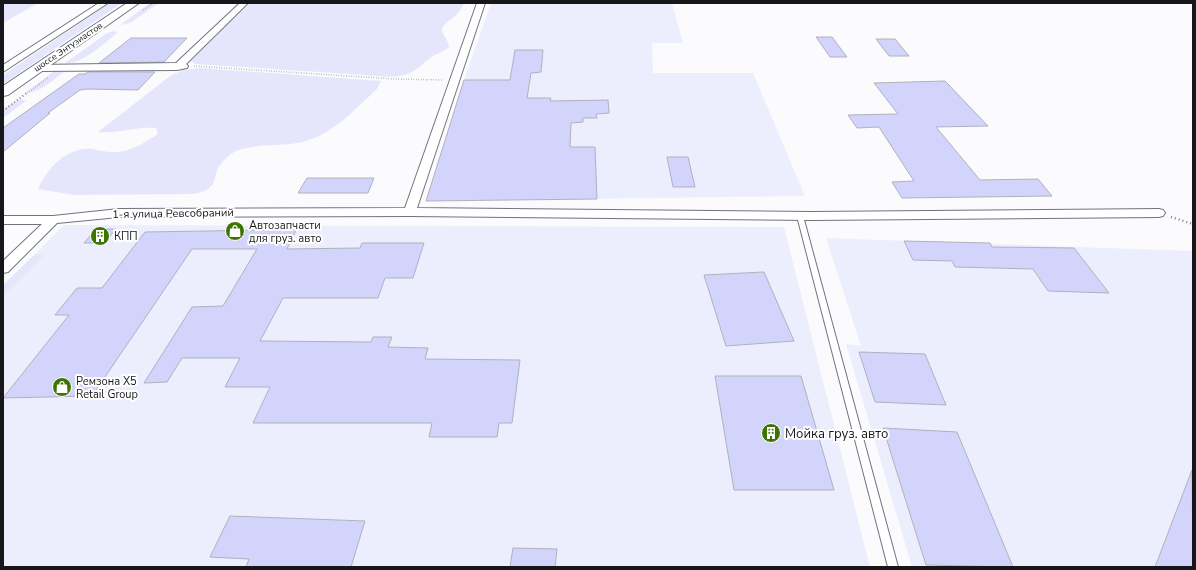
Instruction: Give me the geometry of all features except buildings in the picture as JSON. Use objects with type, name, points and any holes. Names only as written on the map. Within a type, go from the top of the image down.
[{"type":"main road","name":"шоссе Энтузиастов","points":[[3,92],[134,3]]},
{"type":"street","points":[[3,69],[104,3]]},
{"type":"street","points":[[38,68],[180,67],[244,3]]},
{"type":"street","points":[[410,212],[481,3]]},
{"type":"street","points":[[3,62],[13,62]]},
{"type":"street","name":"1-я улица Ревсобраний","points":[[3,220],[53,220],[119,213],[410,212],[800,216],[1159,213]]},
{"type":"street","points":[[3,269],[53,220]]},
{"type":"lane","points":[[800,216],[893,567]]},
{"type":"path","points":[[180,67],[216,67],[394,79],[455,80]]},
{"type":"path","points":[[1159,213],[1193,224]]},
{"type":"shaded area","points":[[3,3],[38,3],[3,23]]},
{"type":"shaded area","points":[[110,3],[122,3],[3,84],[3,75]]},
{"type":"shaded area","points":[[150,3],[159,3],[130,23],[120,25]]},
{"type":"shaded area","points":[[251,3],[464,3],[457,15],[442,28],[449,47],[405,75],[393,77],[195,64],[191,61]]},
{"type":"shaded area","points":[[491,3],[672,3],[683,43],[652,43],[653,73],[753,73],[805,196],[426,201],[464,80]]},
{"type":"shaded area","points":[[115,31],[117,33],[85,57],[78,61],[65,63],[107,33]]},
{"type":"shaded area","points":[[201,68],[381,81],[377,89],[341,122],[320,135],[297,143],[250,147],[234,152],[219,166],[211,186],[203,192],[193,194],[74,195],[38,189],[47,174],[59,160],[74,151],[92,149],[110,152],[125,151],[158,134],[156,128],[98,132],[170,76],[183,70]]},
{"type":"shaded area","points":[[60,70],[64,72],[46,86],[36,91],[25,93],[54,71]]},
{"type":"shaded area","points":[[21,99],[26,101],[3,118],[3,109]]},
{"type":"shaded area","points":[[64,225],[784,227],[870,567],[3,567],[3,286]]},
{"type":"shaded area","points":[[826,238],[1193,251],[1193,567],[912,567],[846,344],[861,346]]},
{"type":"shaded area","points":[[37,254],[44,255],[3,296],[3,285]]},
{"type":"place","name":"Автозапчасти для груз. авто","points":[[235,231]]},
{"type":"place","name":"КПП","points":[[100,236]]},
{"type":"place","name":"Ремзона X5 Retail Group","points":[[62,387]]},
{"type":"place","name":"Мойка груз. авто","points":[[771,433]]}]
